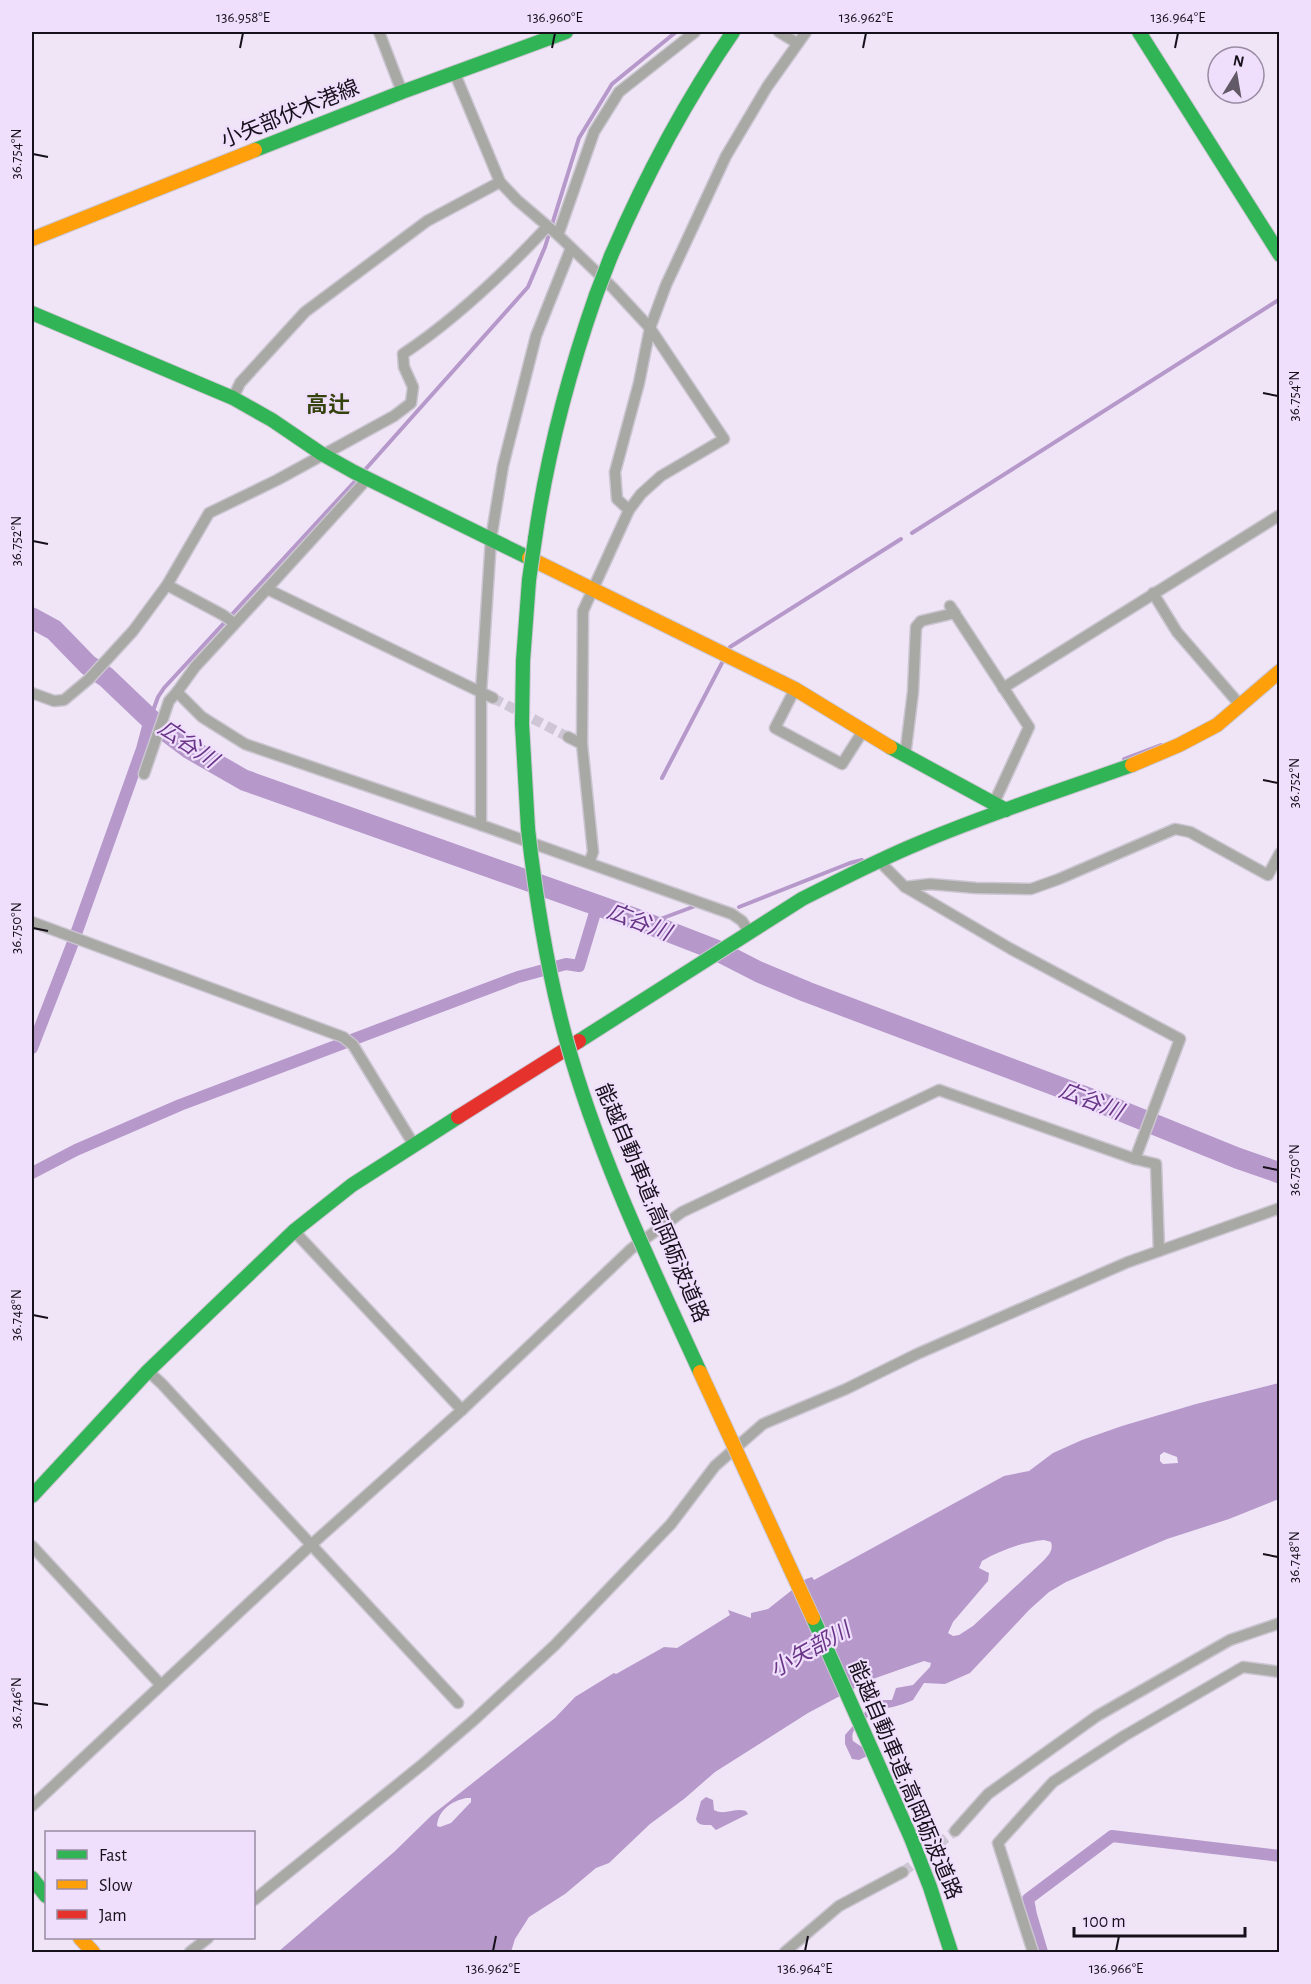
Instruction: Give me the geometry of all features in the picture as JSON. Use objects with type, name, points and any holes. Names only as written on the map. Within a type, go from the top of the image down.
[{"type":"main road","name":"小矢部伏木港線","points":[[32,239],[402,92],[566,32]]},
{"type":"main road","name":"能越自動車道;高岡砺波道路","points":[[733,32],[668,137],[639,192],[596,295],[563,399],[548,461],[529,580],[522,710],[523,775],[528,829],[540,924],[557,1006],[574,1068],[594,1125],[647,1254],[840,1675],[911,1838],[930,1887],[951,1953]]},
{"type":"main road","points":[[1139,32],[1280,255]]},
{"type":"main road","points":[[32,313],[233,398],[354,472],[795,689],[905,756],[1000,807]]},
{"type":"main road","points":[[32,1496],[148,1371],[294,1231],[352,1185],[802,899],[1000,807],[1142,760],[1193,738],[1219,724],[1237,701],[1280,671]]},
{"type":"main road","points":[[32,1878],[45,1895]]},
{"type":"main road","points":[[81,1939],[93,1953]]},
{"type":"street","points":[[379,32],[402,92]]},
{"type":"street","points":[[32,693],[54,701],[64,700],[89,679],[133,632],[167,585],[209,513],[277,480],[394,416],[411,403],[413,387],[405,367],[403,354],[426,339],[553,231],[594,132],[619,92],[695,32]]},
{"type":"street","points":[[780,32],[797,43]]},
{"type":"street","points":[[629,510],[618,499],[615,472],[651,328],[666,285],[726,156],[767,87],[806,32]]},
{"type":"street","points":[[455,74],[500,182],[613,288],[651,328],[724,440],[661,476],[641,494],[629,510],[584,611],[582,744],[593,852],[589,863]]},
{"type":"street","points":[[233,398],[240,383],[305,312],[427,221],[500,182]]},
{"type":"street","points":[[481,825],[481,692],[491,539],[503,466],[536,336],[571,248]]},
{"type":"street","points":[[144,774],[169,701],[234,623],[368,478]]},
{"type":"street","points":[[1003,688],[1280,514]]},
{"type":"street","points":[[167,585],[234,623]]},
{"type":"street","points":[[267,589],[493,698]]},
{"type":"street","points":[[1153,593],[1177,632],[1237,701]]},
{"type":"street","points":[[905,756],[913,692],[916,627],[921,621],[953,610],[1029,727],[1000,807]]},
{"type":"street","points":[[795,689],[775,728],[842,764],[862,731]]},
{"type":"street","points":[[177,692],[202,717],[245,744],[732,914],[742,921],[745,936]]},
{"type":"street","points":[[568,737],[582,744]]},
{"type":"street","points":[[905,887],[930,884],[1031,889],[1175,829],[1190,832],[1268,874],[1280,853]]},
{"type":"street","points":[[882,861],[905,887],[1011,949],[1180,1039],[1135,1160]]},
{"type":"street","points":[[32,922],[343,1037],[353,1046],[414,1146]]},
{"type":"street","points":[[32,1806],[311,1545],[462,1410],[632,1249],[682,1212],[939,1090],[1135,1160],[1156,1164],[1159,1251]]},
{"type":"street","points":[[255,1899],[423,1764],[547,1653],[671,1524],[715,1466],[763,1424],[1128,1262],[1280,1208]]},
{"type":"street","points":[[294,1231],[462,1410]]},
{"type":"street","points":[[148,1371],[458,1703]]},
{"type":"street","points":[[32,1546],[161,1685]]},
{"type":"street","points":[[955,1831],[988,1794],[1097,1716],[1230,1640],[1280,1623]]},
{"type":"street","points":[[1034,1953],[998,1843],[1053,1782],[1124,1736],[1243,1667],[1280,1672]]},
{"type":"street","points":[[785,1953],[839,1906],[903,1872]]},
{"type":"street","points":[[190,1953],[207,1939]]},
{"type":"water","name":"小矢部川","points":[[1279,1383],[1279,1499],[1229,1519],[1167,1539],[1066,1582],[1049,1592],[970,1673],[945,1684],[924,1683],[913,1700],[873,1713],[858,1726],[853,1733],[853,1741],[862,1747],[877,1751],[859,1760],[852,1759],[845,1744],[845,1735],[873,1703],[878,1700],[892,1700],[896,1688],[913,1685],[931,1663],[924,1661],[870,1680],[808,1713],[715,1772],[650,1824],[609,1863],[596,1868],[565,1894],[529,1917],[515,1939],[511,1952],[278,1952],[394,1852],[432,1815],[555,1718],[575,1697],[614,1673],[616,1674],[664,1647],[677,1648],[730,1615],[728,1610],[751,1618],[751,1613],[768,1609],[806,1579],[812,1577],[814,1580],[1004,1476],[1029,1471],[1053,1453],[1122,1426]],"holes":[[[1164,1452],[1177,1457],[1178,1463],[1163,1464],[1160,1461],[1160,1455]],[[1044,1540],[1051,1542],[1051,1551],[973,1626],[959,1635],[953,1636],[948,1633],[953,1622],[988,1581],[989,1573],[979,1568],[982,1561],[996,1553]],[[471,1798],[471,1802],[451,1823],[437,1826],[443,1811],[461,1799]]]},
{"type":"water","points":[[706,1797],[713,1800],[714,1810],[718,1812],[742,1810],[748,1814],[716,1830],[711,1825],[700,1824],[696,1819],[701,1801]]},
{"type":"waterway","points":[[363,472],[528,287],[545,247],[579,138],[612,84],[676,32]]},
{"type":"waterway","points":[[912,533],[1280,299]]},
{"type":"waterway","points":[[150,719],[164,688],[358,478]]},
{"type":"waterway","points":[[728,652],[730,647],[901,539]]},
{"type":"waterway","name":"広谷川","points":[[32,618],[54,630],[88,665],[106,677],[150,719],[190,749],[244,780],[636,919],[716,950],[759,972],[807,992],[1280,1173]]},
{"type":"waterway","points":[[662,778],[724,659]]},
{"type":"waterway","points":[[32,1048],[72,945],[142,749],[150,719]]},
{"type":"waterway","points":[[1124,759],[1161,745]]},
{"type":"waterway","points":[[739,907],[862,860]]},
{"type":"waterway","points":[[647,924],[698,905]]},
{"type":"waterway","points":[[32,1173],[76,1150],[180,1105],[518,977],[566,964],[579,966],[597,906]]},
{"type":"waterway","points":[[1042,1952],[1028,1899],[1112,1836],[1280,1856]]},
{"type":"tunnel","points":[[493,698],[568,737]]},
{"type":"tunnel","points":[[903,1872],[955,1831]]},
{"type":"traffic: fast","points":[[255,150],[402,92],[566,32]]},
{"type":"traffic: fast","points":[[611,256],[666,141],[733,32]]},
{"type":"traffic: fast","points":[[1139,32],[1280,255]]},
{"type":"traffic: fast","points":[[596,295],[611,256]]},
{"type":"traffic: fast","points":[[535,539],[560,416],[576,355],[596,295]]},
{"type":"traffic: fast","points":[[32,313],[233,398],[354,472],[529,558]]},
{"type":"traffic: fast","points":[[529,580],[535,539]]},
{"type":"traffic: fast","points":[[528,829],[522,724],[523,661],[529,580]]},
{"type":"traffic: fast","points":[[890,747],[1006,810]]},
{"type":"traffic: fast","points":[[579,1041],[802,899],[845,877],[943,833],[1132,765]]},
{"type":"traffic: fast","points":[[528,829],[548,961],[559,1013],[579,1082],[593,1125],[626,1208],[700,1372]]},
{"type":"traffic: fast","points":[[32,1496],[148,1371],[294,1231],[352,1185],[458,1117]]},
{"type":"traffic: fast","points":[[813,1618],[911,1838]]},
{"type":"traffic: fast","points":[[911,1838],[951,1952]]},
{"type":"traffic: fast","points":[[32,1878],[45,1895]]},
{"type":"traffic: slow","points":[[32,239],[255,150]]},
{"type":"traffic: slow","points":[[529,558],[795,689],[890,747]]},
{"type":"traffic: slow","points":[[1132,765],[1179,745],[1217,725],[1280,671]]},
{"type":"traffic: slow","points":[[700,1372],[813,1618]]},
{"type":"traffic: slow","points":[[81,1939],[93,1952]]},
{"type":"traffic: jam","points":[[458,1117],[579,1041]]},
{"type":"district","name":"高辻","points":[[328,405]]}]
